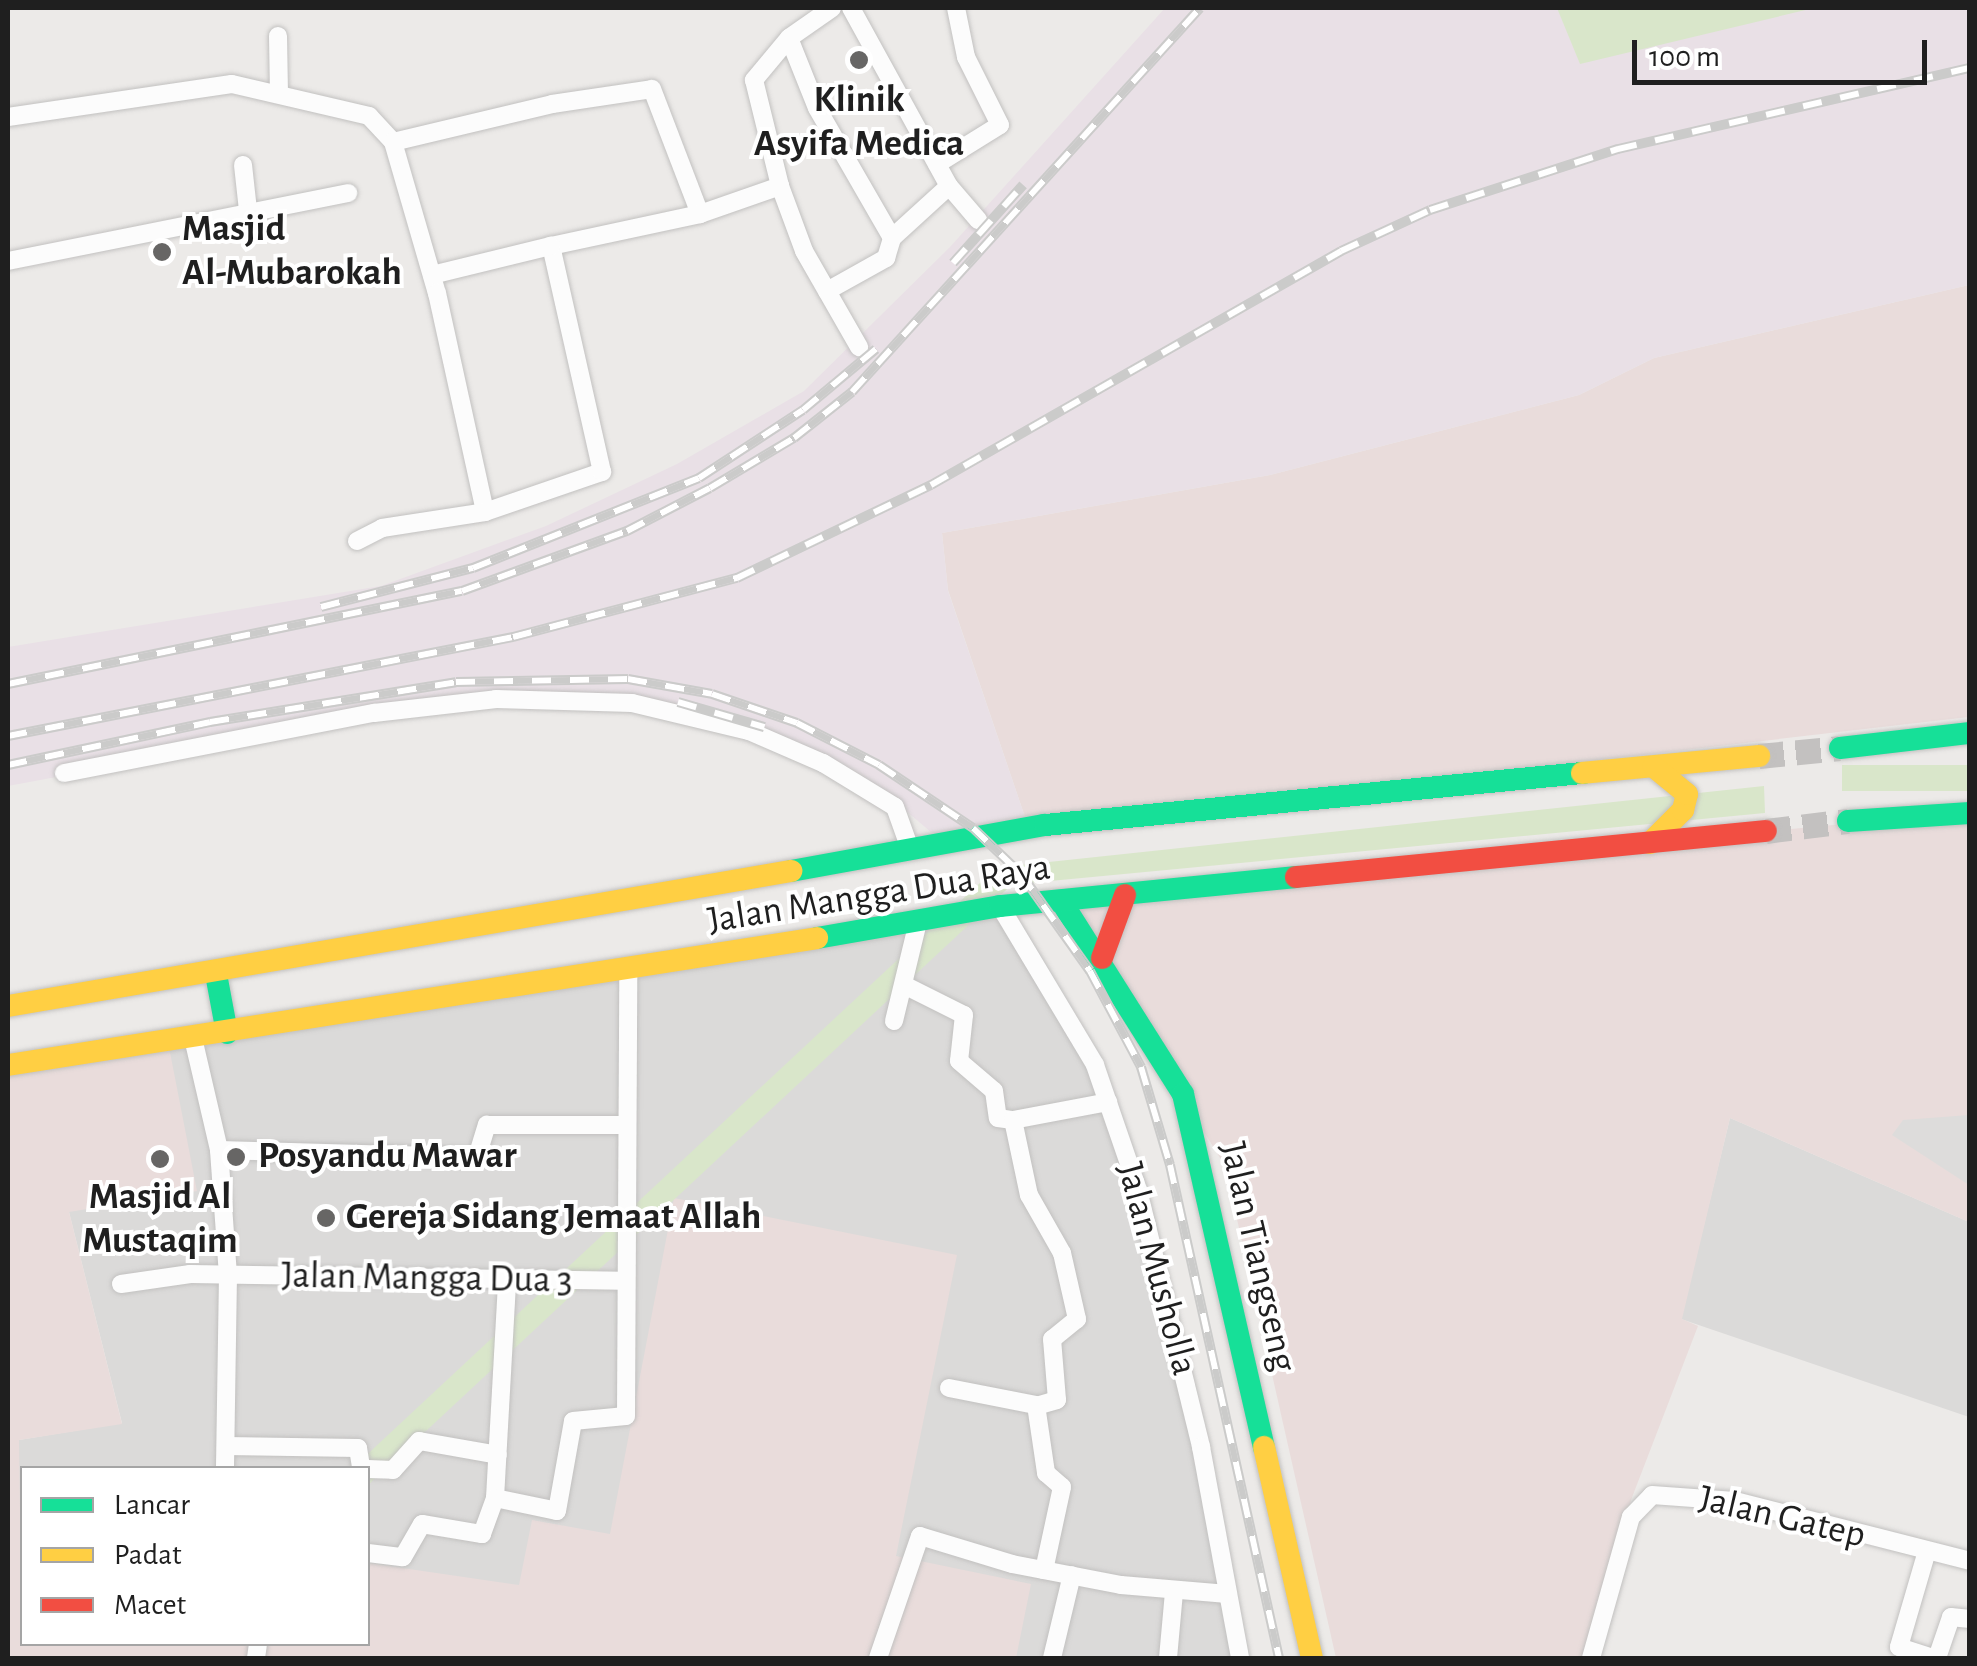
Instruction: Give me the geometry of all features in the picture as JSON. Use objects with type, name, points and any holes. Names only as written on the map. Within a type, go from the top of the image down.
[{"type":"main road","points":[[1840,748],[1970,733]]},
{"type":"main road","name":"Jalan Mangga Dua Raya","points":[[8,1006],[216,974],[910,849],[1122,816],[1759,756]]},
{"type":"main road","points":[[1650,843],[1683,810],[1687,794],[1654,767]]},
{"type":"main road","points":[[1848,821],[1970,813]]},
{"type":"main road","name":"Jalan Mangga Dua Raya","points":[[8,1065],[628,971],[1000,906],[1766,831]]},
{"type":"main road","points":[[1102,958],[1126,895]]},
{"type":"main road","name":"Jalan Tiangseng","points":[[1060,901],[1102,958],[1183,1094],[1312,1658]]},
{"type":"main road","points":[[216,974],[227,1033]]},
{"type":"street","points":[[832,8],[790,38],[754,77],[780,186],[827,291],[860,347]]},
{"type":"street","points":[[854,8],[858,27],[937,164],[978,220]]},
{"type":"street","points":[[937,164],[1000,125],[966,58],[956,8]]},
{"type":"street","points":[[278,36],[278,93]]},
{"type":"street","points":[[790,38],[818,108],[892,238]]},
{"type":"street","points":[[232,84],[235,105]]},
{"type":"street","points":[[8,118],[232,84],[369,116],[393,142],[432,275],[485,512]]},
{"type":"street","points":[[393,142],[552,104],[652,89],[700,214]]},
{"type":"street","points":[[243,165],[248,210]]},
{"type":"street","points":[[432,275],[700,214],[780,186]]},
{"type":"street","points":[[827,291],[886,258],[892,238],[950,186]]},
{"type":"street","points":[[8,261],[348,193]]},
{"type":"street","points":[[357,540],[382,528],[485,512],[602,472],[551,246]]},
{"type":"street","points":[[64,773],[374,713],[496,700],[632,703],[750,731],[823,762],[896,807],[910,849]]},
{"type":"street","name":"Jalan Musholla","points":[[1000,906],[1095,1064],[1138,1190],[1180,1357],[1240,1658]]},
{"type":"street","points":[[894,1022],[918,922]]},
{"type":"street","points":[[495,1498],[557,1511],[573,1421],[624,1419],[628,971]]},
{"type":"street","points":[[904,985],[964,1015],[959,1061],[994,1091],[998,1118],[1013,1120],[1108,1102]]},
{"type":"street","points":[[193,1038],[219,1150],[228,1275],[226,1466]]},
{"type":"street","points":[[948,1388],[1036,1406],[1057,1400],[1052,1338],[1073,1326],[1076,1308],[1062,1253],[1030,1195],[1013,1120]]},
{"type":"street","points":[[219,1150],[477,1157],[487,1125],[624,1125]]},
{"type":"street","name":"Jalan Mangga Dua 3","points":[[122,1284],[228,1275],[626,1281]]},
{"type":"street","points":[[370,1553],[403,1557],[422,1524],[482,1534],[495,1498],[507,1282]]},
{"type":"street","points":[[1036,1406],[1046,1473],[1062,1486],[1044,1570]]},
{"type":"street","points":[[370,1469],[394,1470],[419,1441],[498,1455]]},
{"type":"street","points":[[226,1446],[358,1448],[361,1466]]},
{"type":"street","name":"Jalan Gatep","points":[[1591,1658],[1630,1517],[1652,1494],[1734,1501],[1970,1561]]},
{"type":"street","points":[[878,1658],[918,1537],[1072,1576],[1174,1592],[1228,1594]]},
{"type":"street","points":[[1927,1552],[1899,1647],[1934,1658],[1951,1616],[1970,1619]]},
{"type":"street","points":[[1052,1658],[1072,1576]]},
{"type":"street","points":[[1168,1658],[1174,1592]]},
{"type":"shaded area","points":[[1165,8],[1969,8],[1969,285],[1654,358],[1579,395],[1270,475],[942,533],[948,591],[1028,826],[938,838],[899,805],[718,718],[499,694],[8,786],[8,647],[381,586],[546,526],[677,464],[804,391],[950,247]]},
{"type":"shaded area","points":[[1969,285],[1969,717],[1028,826],[948,590],[942,533],[1270,475],[1579,395],[1654,358]]},
{"type":"shaded area","points":[[1969,812],[1969,1222],[1730,1118],[1682,1319],[1698,1326],[1631,1500],[1594,1658],[1336,1658],[1225,1166],[1061,899]]},
{"type":"shaded area","points":[[1000,906],[1095,1065],[1138,1190],[1241,1658],[13,1658],[19,1440],[122,1423],[69,1212],[168,1042]]},
{"type":"shaded area","points":[[168,1042],[197,1191],[69,1212],[122,1424],[19,1440],[20,1646],[370,1646],[370,1563],[519,1585],[532,1520],[610,1534],[674,1198],[957,1255],[896,1556],[1031,1584],[1016,1658],[8,1658],[8,1063]]},
{"type":"shaded area","points":[[1969,1115],[1969,1185],[1892,1135],[1903,1120]]},
{"type":"shaded area","points":[[1730,1118],[1969,1222],[1969,1417],[1681,1319]]},
{"type":"green space","points":[[1557,8],[1814,8],[1580,64]]},
{"type":"green space","points":[[1842,765],[1969,765],[1969,791],[1842,791]]},
{"type":"green space","points":[[1764,786],[1765,813],[1029,883],[1012,866]]},
{"type":"green space","points":[[996,868],[1012,885],[370,1483],[370,1466],[355,1466]]},
{"type":"tunnel","points":[[1759,756],[1840,748]]},
{"type":"tunnel","points":[[1766,831],[1848,821]]},
{"type":"railway","points":[[8,684],[462,591],[627,531],[710,488],[794,438],[852,392],[1200,8]]},
{"type":"railway","points":[[8,736],[513,637],[737,578],[931,485],[1341,251],[1430,210],[1618,149],[1970,68]]},
{"type":"railway","points":[[953,263],[1023,185]]},
{"type":"railway","points":[[321,607],[473,568],[699,478],[803,410],[876,349]]},
{"type":"railway","points":[[8,765],[210,722],[456,682],[628,679],[712,694],[797,723],[879,765],[973,828],[1021,874],[1090,971],[1141,1067],[1170,1165],[1279,1658]]},
{"type":"railway","points":[[678,702],[764,727]]},
{"type":"traffic: fast","points":[[1840,748],[1970,733]]},
{"type":"traffic: fast","points":[[791,871],[1045,825],[1582,773]]},
{"type":"traffic: fast","points":[[1848,821],[1970,813]]},
{"type":"traffic: fast","points":[[817,938],[1000,906],[1296,877]]},
{"type":"traffic: fast","points":[[1061,901],[1183,1094],[1264,1447]]},
{"type":"traffic: fast","points":[[216,974],[227,1033]]},
{"type":"traffic: slow","points":[[1582,773],[1759,756]]},
{"type":"traffic: slow","points":[[1650,843],[1683,810],[1687,794],[1654,767]]},
{"type":"traffic: slow","points":[[8,1006],[791,871]]},
{"type":"traffic: slow","points":[[8,1065],[817,938]]},
{"type":"traffic: slow","points":[[1264,1447],[1312,1658]]},
{"type":"traffic: jam","points":[[1296,877],[1766,831]]},
{"type":"traffic: jam","points":[[1102,958],[1125,895]]},
{"type":"place","name":"Klinik Asyifa Medica","points":[[859,60]]},
{"type":"place","name":"Masjid Al-Mubarokah","points":[[162,252]]},
{"type":"place","name":"Posyandu Mawar","points":[[236,1157]]},
{"type":"place","name":"Masjid Al Mustaqim","points":[[160,1159]]},
{"type":"place","name":"Gereja Sidang Jemaat Allah","points":[[326,1218]]}]
